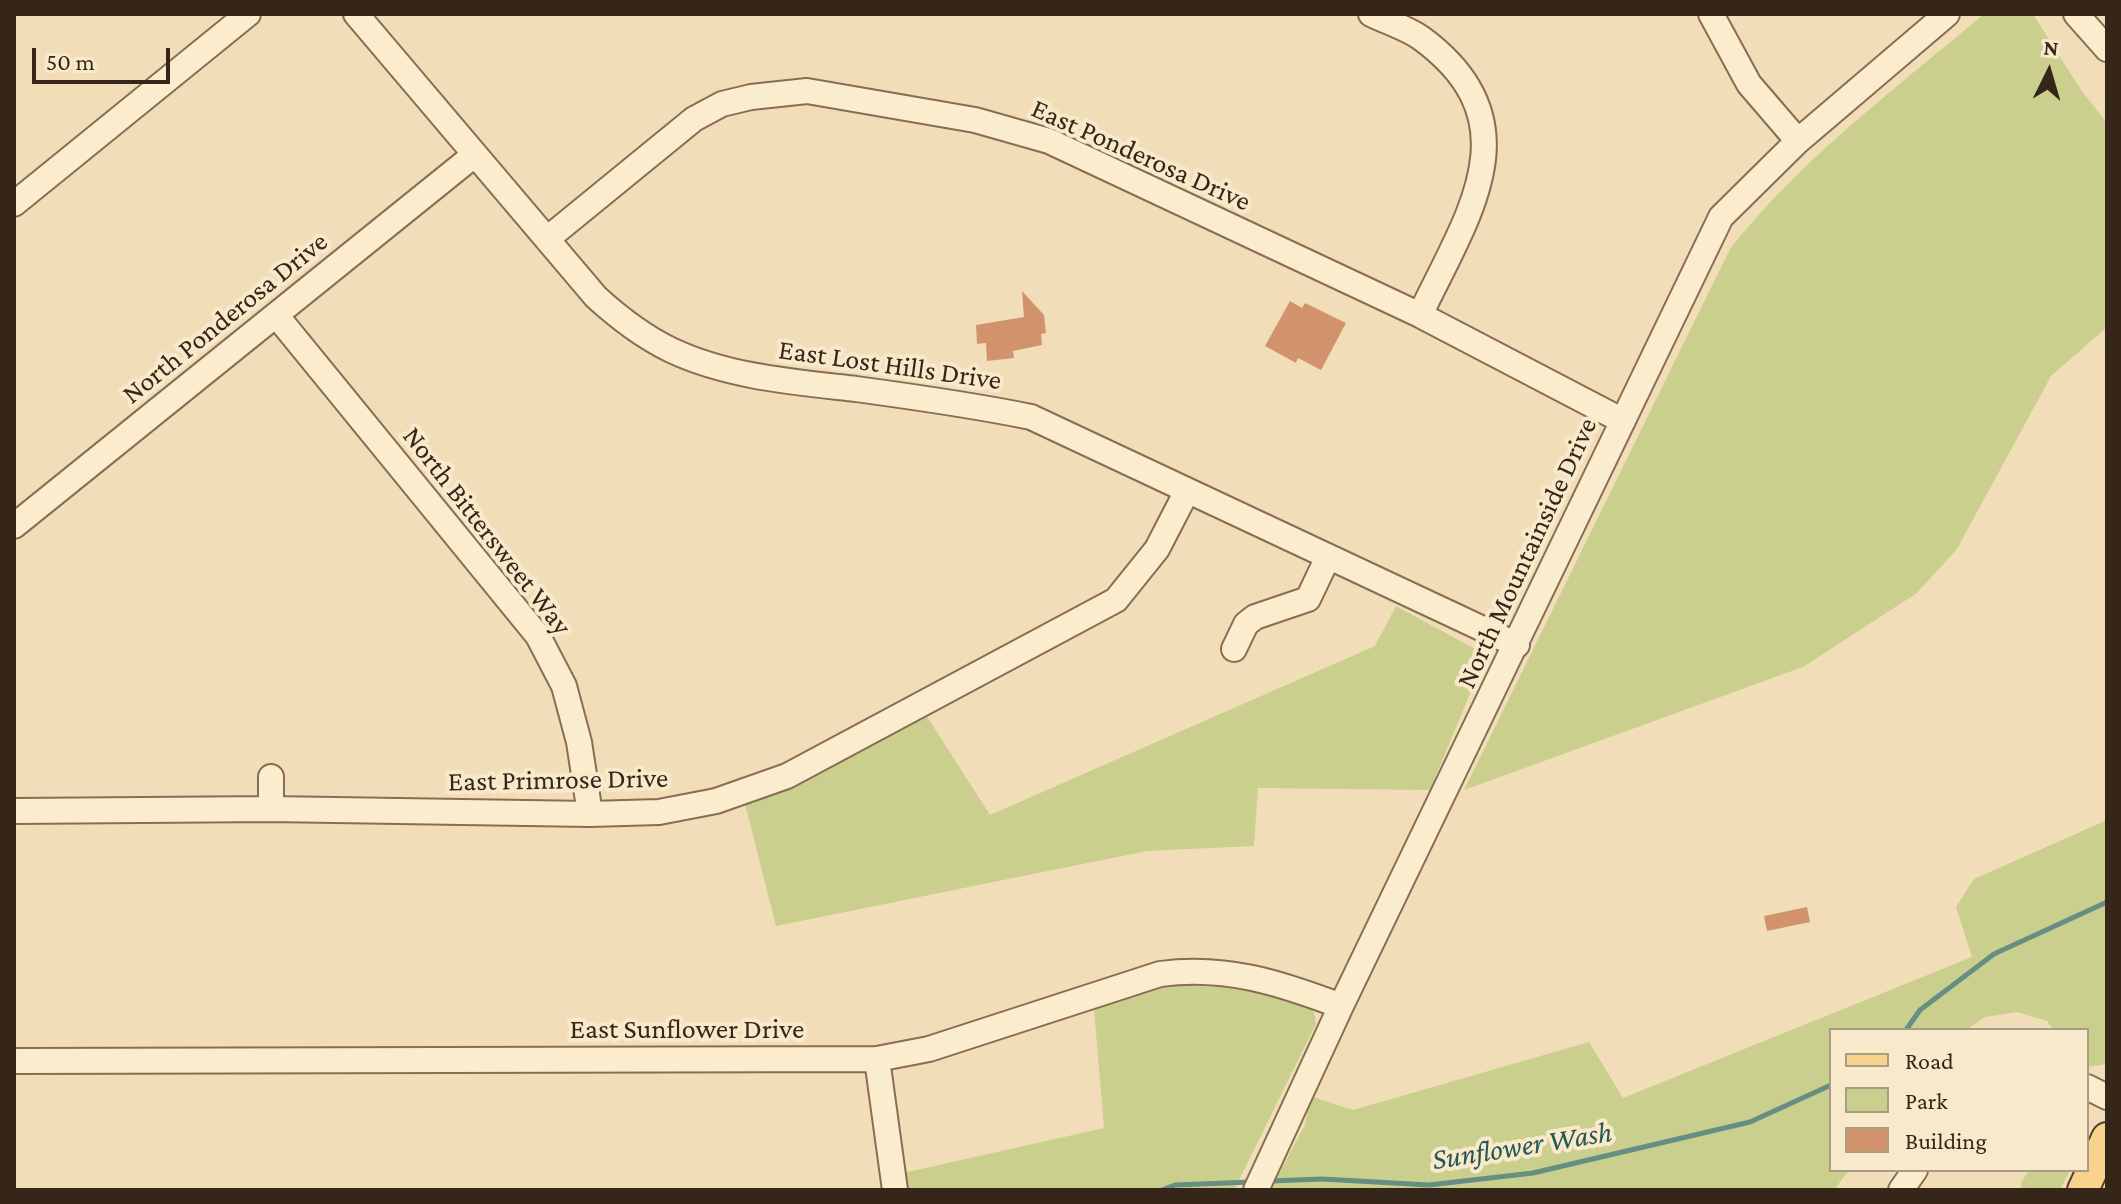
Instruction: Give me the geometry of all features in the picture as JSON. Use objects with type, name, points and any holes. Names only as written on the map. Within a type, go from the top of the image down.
[{"type":"main road","points":[[2083,1190],[2107,1138]]},
{"type":"street","points":[[14,204],[248,14]]},
{"type":"street","name":"East Lost Hills Drive","points":[[356,14],[473,156],[596,297],[630,327],[672,351],[721,368],[771,379],[956,402],[1031,417],[1517,645]]},
{"type":"street","points":[[1371,14],[1420,38],[1467,83],[1480,107],[1484,162],[1478,194],[1420,315]]},
{"type":"street","points":[[1711,14],[1749,84],[1798,141]]},
{"type":"street","name":"North Mountainside Drive","points":[[1256,1190],[1341,1006],[1721,217],[1798,141],[1947,14]]},
{"type":"street","points":[[2076,14],[2107,49]]},
{"type":"street","name":"East Ponderosa Drive","points":[[547,239],[694,119],[722,104],[751,97],[807,91],[975,120],[1049,141],[1420,315],[1623,421]]},
{"type":"street","name":"North Ponderosa Drive","points":[[14,526],[473,156]]},
{"type":"street","name":"North Bittersweet Way","points":[[276,315],[538,636],[564,686],[579,742],[590,814]]},
{"type":"street","name":"East Primrose Drive","points":[[14,811],[271,809],[590,814],[659,812],[716,801],[787,776],[1116,600],[1157,549],[1187,491]]},
{"type":"street","points":[[1234,649],[1246,624],[1255,617],[1308,599],[1328,557]]},
{"type":"street","points":[[271,777],[271,809]]},
{"type":"street","name":"East Sunflower Drive","points":[[14,1061],[877,1059],[929,1049],[1160,974],[1193,970],[1226,971],[1278,982],[1341,1006]]},
{"type":"street","points":[[877,1059],[895,1190]]},
{"type":"street","points":[[2089,1088],[2107,1097]]},
{"type":"street","points":[[1901,1190],[1914,1172]]},
{"type":"green space","points":[[1984,14],[2033,14],[2081,90],[2107,123],[2107,327],[2051,376],[1957,549],[1917,593],[1803,667],[1464,790],[1730,249],[1818,155]]},
{"type":"green space","points":[[1396,606],[1486,655],[1430,790],[1258,788],[1254,846],[1147,851],[776,926],[745,804],[926,715],[990,815],[1375,646]]},
{"type":"green space","points":[[2107,820],[2107,1064],[2089,1067],[2089,1028],[2052,1028],[2047,1021],[2017,1012],[1985,1017],[1969,1028],[1829,1028],[1829,1172],[1848,1172],[1834,1190],[1270,1190],[1305,1125],[1310,1096],[1353,1110],[1589,1042],[1623,1098],[1972,957],[1956,907],[1974,879]]},
{"type":"green space","points":[[1209,981],[1239,983],[1308,1006],[1314,1013],[1316,1024],[1234,1190],[905,1190],[903,1173],[1104,1128],[1094,1009],[1172,984]]},
{"type":"green space","points":[[2028,1172],[2069,1172],[2060,1190],[2021,1190],[2021,1183]]},
{"type":"building","points":[[1022,291],[1044,315],[1046,333],[1041,334],[1042,345],[1013,351],[1014,358],[987,361],[986,343],[977,344],[976,325],[1024,317]]},
{"type":"building","points":[[1290,301],[1302,308],[1305,303],[1346,323],[1321,370],[1298,358],[1296,363],[1265,346]]},
{"type":"building","points":[[1807,907],[1810,922],[1767,931],[1764,916]]},
{"type":"waterway","name":"Sunflower Wash","points":[[1907,1028],[1920,1010],[1994,954],[2107,902]]},
{"type":"waterway","name":"Sunflower Wash","points":[[1270,1181],[1322,1179],[1429,1185],[1533,1173],[1750,1122],[1829,1086]]},
{"type":"waterway","name":"Sunflower Wash","points":[[1162,1190],[1175,1185],[1252,1182]]}]
